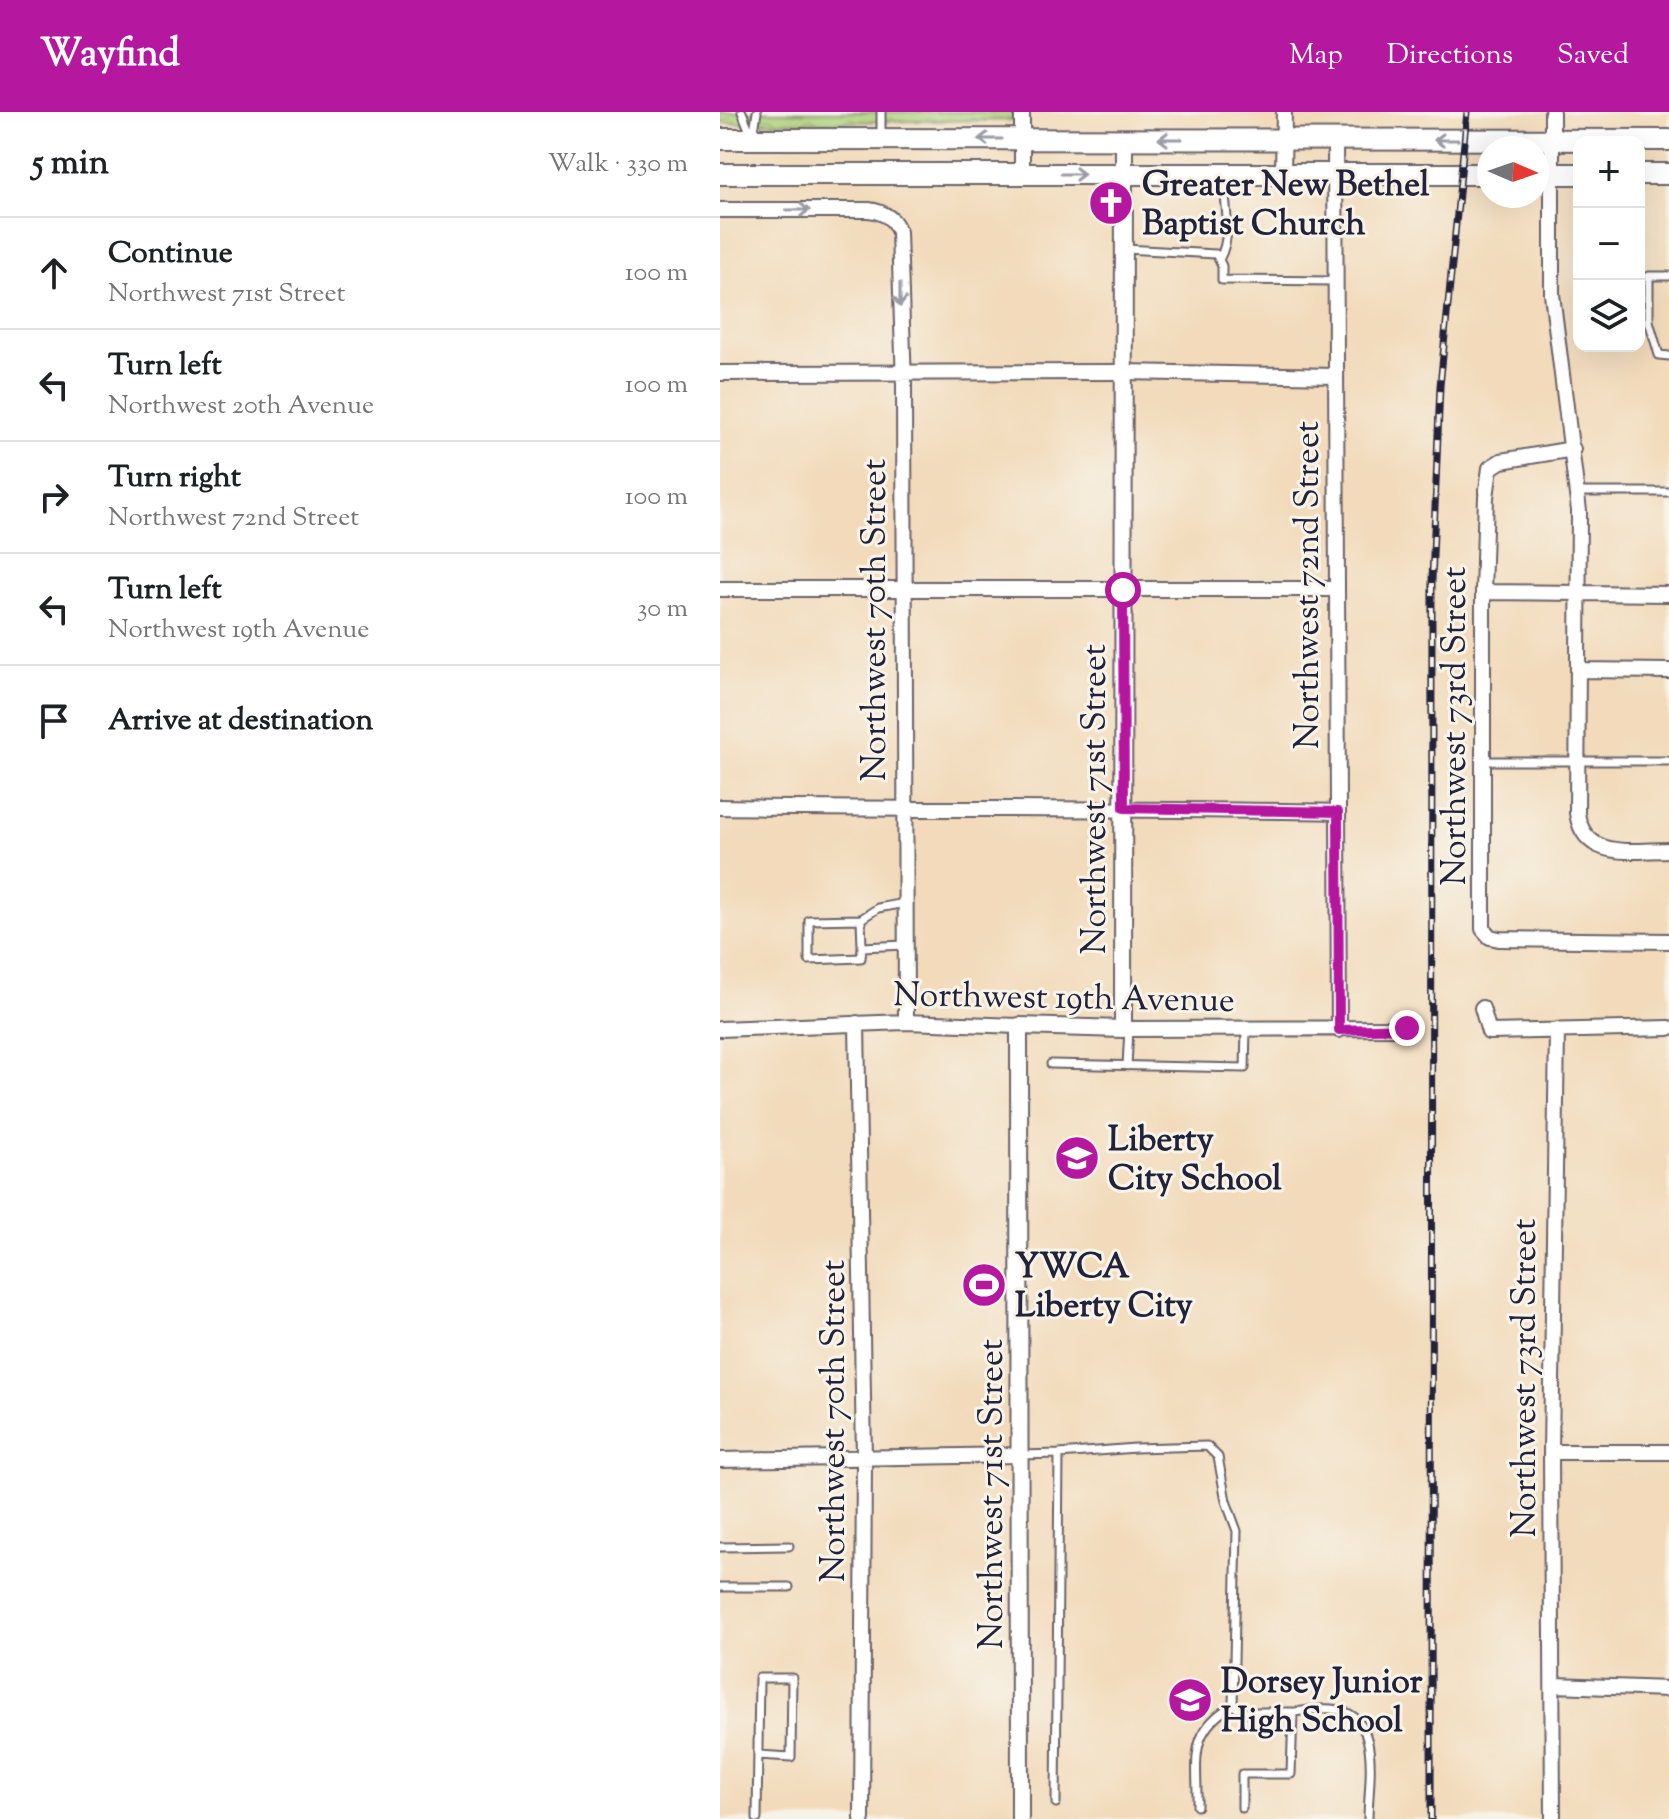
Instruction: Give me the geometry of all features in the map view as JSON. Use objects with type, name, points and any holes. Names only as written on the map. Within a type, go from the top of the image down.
[{"type":"main road","points":[[720,139],[1669,140]]},
{"type":"main road","points":[[753,139],[756,174]]},
{"type":"main road","points":[[720,174],[1477,174]]},
{"type":"main road","points":[[1549,174],[1573,174]]},
{"type":"main road","points":[[1645,174],[1669,174]]},
{"type":"street","points":[[1022,112],[1022,174]]},
{"type":"street","points":[[1283,174],[1284,112]]},
{"type":"street","points":[[1549,152],[1552,112]]},
{"type":"street","name":"Northwest 71st Street","points":[[1124,138],[1126,1029]]},
{"type":"street","name":"Northwest 72nd Street","points":[[1335,139],[1339,1030]]},
{"type":"street","points":[[1546,208],[1552,294],[1579,511],[1580,831],[1604,849],[1669,850]]},
{"type":"street","name":"Northwest 70th Street","points":[[720,210],[878,211],[892,219],[899,232],[906,1022]]},
{"type":"street","points":[[720,373],[1124,372],[1334,376]]},
{"type":"street","name":"Northwest 73rd Street","points":[[1573,449],[1501,461],[1490,468],[1483,592],[1482,923],[1490,937],[1669,941]]},
{"type":"street","points":[[720,589],[1336,589]]},
{"type":"street","points":[[1483,592],[1669,594]]},
{"type":"street","points":[[1578,670],[1669,671]]},
{"type":"street","points":[[720,807],[1338,812]]},
{"type":"street","points":[[1482,1008],[1489,1032],[1669,1028]]},
{"type":"street","name":"Northwest 19th Avenue","points":[[720,1029],[906,1022],[1126,1029],[1407,1028]]},
{"type":"street","name":"Northwest 70th Street","points":[[857,1023],[864,1458],[862,1819]]},
{"type":"street","name":"Northwest 71st Street","points":[[1019,1026],[1020,1819]]},
{"type":"street","name":"Northwest 73rd Street","points":[[1553,1819],[1551,1452],[1557,1030]]},
{"type":"street","points":[[1551,1452],[1669,1452]]},
{"type":"street","points":[[720,1460],[1020,1455]]},
{"type":"street","points":[[1554,1685],[1669,1689]]},
{"type":"lane","points":[[742,112],[753,139]]},
{"type":"lane","points":[[753,139],[757,112]]},
{"type":"lane","points":[[881,112],[881,139]]},
{"type":"lane","points":[[1219,260],[1227,237],[1223,174]]},
{"type":"lane","points":[[1122,249],[1216,254],[1222,266],[1222,280],[1335,281]]},
{"type":"lane","points":[[1669,276],[1649,276],[1649,321],[1659,355],[1669,356]]},
{"type":"lane","points":[[1577,492],[1669,492]]},
{"type":"lane","points":[[1483,761],[1669,761]]},
{"type":"lane","points":[[861,919],[861,958],[809,960],[809,920],[861,919],[878,908],[905,903]]},
{"type":"lane","points":[[862,947],[905,945]]},
{"type":"lane","points":[[1126,1029],[1127,1066]]},
{"type":"lane","points":[[1051,1064],[1245,1068],[1246,1030]]},
{"type":"lane","points":[[1020,1455],[1207,1446],[1218,1457],[1226,1501],[1237,1531],[1233,1705]]},
{"type":"lane","points":[[1056,1803],[1059,1454]]},
{"type":"lane","points":[[720,1547],[789,1546]]},
{"type":"lane","points":[[720,1587],[789,1587]]},
{"type":"lane","points":[[757,1819],[759,1678],[792,1678],[791,1757],[758,1755]]},
{"type":"lane","points":[[1233,1705],[1242,1712],[1330,1709],[1347,1712],[1361,1721],[1369,1737],[1368,1819]]},
{"type":"lane","points":[[1197,1806],[1198,1745],[1204,1728],[1215,1715],[1233,1705]]},
{"type":"lane","points":[[1242,1808],[1242,1774],[1291,1774],[1293,1712]]},
{"type":"green space","points":[[720,112],[1022,112],[1022,120],[720,123]]},
{"type":"railway","points":[[1431,1819],[1432,580],[1440,386],[1467,112]]},
{"type":"place","name":"Greater New Bethel Baptist Church","points":[[1111,203]]},
{"type":"place","name":"Liberty City School","points":[[1077,1158]]},
{"type":"place","name":"YWCA Liberty City","points":[[984,1285]]},
{"type":"place","name":"Dorsey Junior High School","points":[[1190,1700]]},
{"type":"route","points":[[1123,590],[1124,808],[1338,812],[1339,1030],[1407,1028]]}]
